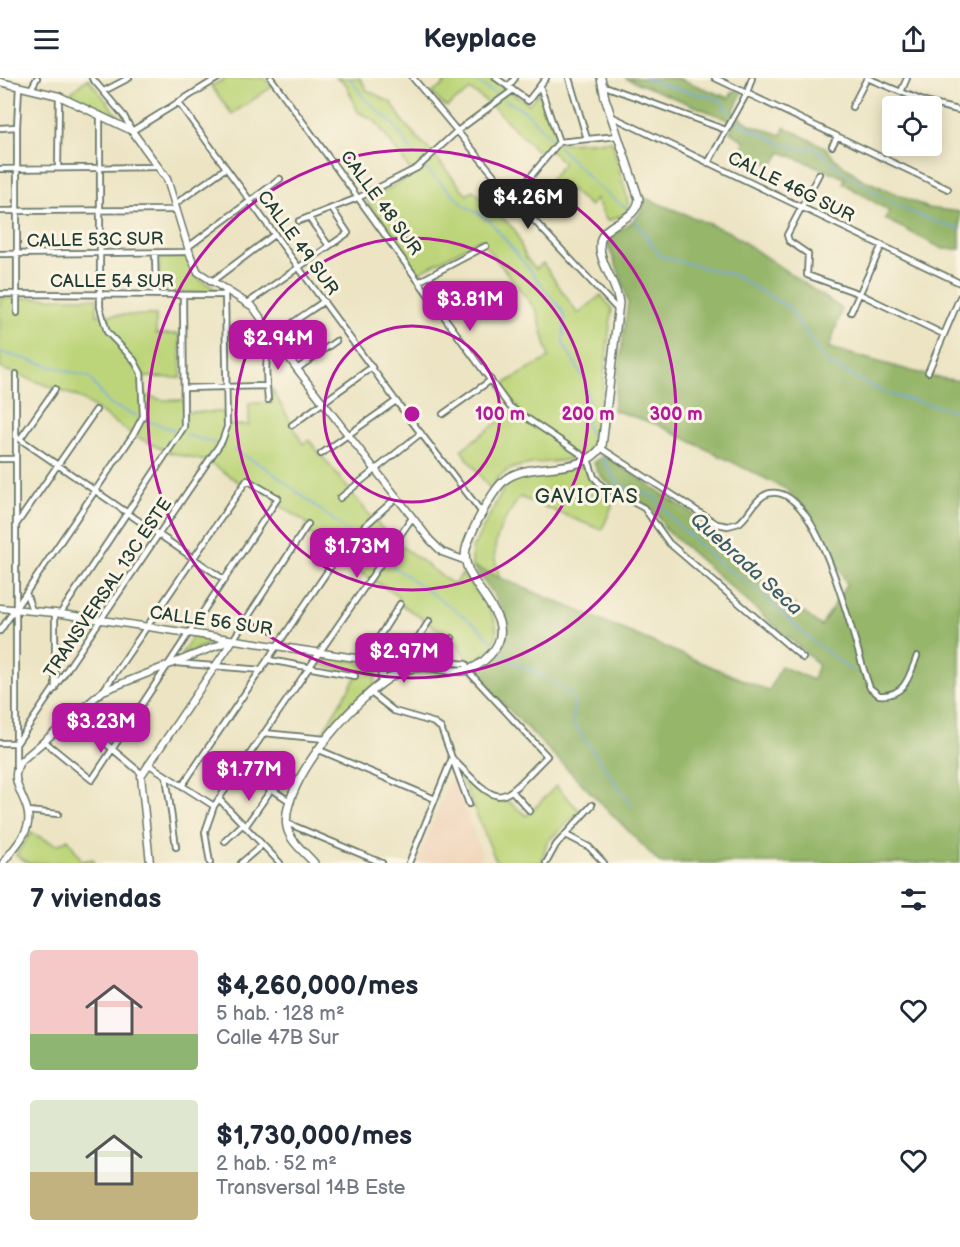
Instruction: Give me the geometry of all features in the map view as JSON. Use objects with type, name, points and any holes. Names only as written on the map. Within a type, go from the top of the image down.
[{"type":"main road","points":[[314,863],[293,840],[287,823],[291,802],[325,739],[371,693],[397,673],[417,667],[455,673],[496,647],[498,626],[494,610],[468,572],[464,560],[467,543],[495,491],[510,477],[525,471],[588,459],[601,448],[605,434],[618,310],[617,292],[601,253],[600,242],[609,228],[632,215],[639,202],[638,190],[611,116],[602,82]]},
{"type":"main road","points":[[376,660],[382,671],[382,683]]},
{"type":"street","points":[[31,89],[37,78]]},
{"type":"street","points":[[92,78],[124,116],[169,184],[198,272],[225,292],[249,302],[297,369],[412,518],[438,549],[454,558],[464,560]]},
{"type":"street","points":[[104,91],[129,78]]},
{"type":"street","points":[[132,131],[218,78]]},
{"type":"street","name":"CALLE 48 SUR","points":[[272,78],[514,411],[588,459]]},
{"type":"street","points":[[413,78],[513,198],[618,310]]},
{"type":"street","points":[[495,78],[528,100],[546,78]]},
{"type":"street","points":[[299,221],[360,197],[417,168],[456,132],[511,88],[515,78]]},
{"type":"street","points":[[569,78],[587,139]]},
{"type":"street","points":[[715,78],[948,189]]},
{"type":"street","points":[[708,163],[747,93],[752,78]]},
{"type":"street","points":[[852,107],[867,78],[928,103],[958,110]]},
{"type":"street","points":[[901,92],[907,78]]},
{"type":"street","points":[[0,82],[59,96],[132,131]]},
{"type":"street","points":[[602,82],[726,130]]},
{"type":"street","points":[[18,313],[17,127],[19,86]]},
{"type":"street","points":[[540,86],[559,142]]},
{"type":"street","points":[[58,168],[59,96]]},
{"type":"street","name":"CALLE 49 SUR","points":[[178,102],[396,401],[483,514]]},
{"type":"street","points":[[0,631],[140,422],[143,410],[141,378],[134,360],[105,329],[100,295],[100,115]]},
{"type":"street","name":"CALLE 46G SUR","points":[[611,116],[960,283]]},
{"type":"street","points":[[0,128],[17,127]]},
{"type":"street","points":[[513,198],[559,142],[618,136]]},
{"type":"street","points":[[832,146],[837,136]]},
{"type":"street","points":[[0,169],[159,167]]},
{"type":"street","points":[[0,211],[176,207],[226,168]]},
{"type":"street","points":[[819,174],[788,232],[789,241],[808,254],[806,270],[809,276],[860,294],[943,334]]},
{"type":"street","points":[[189,250],[280,179]]},
{"type":"street","points":[[249,302],[348,233],[332,208]]},
{"type":"street","points":[[309,218],[329,246]]},
{"type":"street","points":[[211,282],[275,234]]},
{"type":"street","points":[[851,312],[882,245]]},
{"type":"street","points":[[420,281],[486,246]]},
{"type":"street","name":"CALLE 53C SUR","points":[[0,254],[155,253],[189,250]]},
{"type":"street","points":[[155,253],[156,295]]},
{"type":"street","name":"CALLE 54 SUR","points":[[0,294],[183,295],[225,292]]},
{"type":"street","name":"TRANSVERSAL 13C ESTE","points":[[17,743],[103,621],[219,446],[227,427],[225,292]]},
{"type":"street","points":[[55,691],[57,614],[182,430],[183,295]]},
{"type":"street","points":[[928,372],[960,297]]},
{"type":"street","points":[[268,400],[267,356],[276,338],[324,301]]},
{"type":"street","points":[[297,369],[336,341]]},
{"type":"street","points":[[292,425],[372,367]]},
{"type":"street","points":[[6,860],[27,827],[27,811],[16,784],[16,459],[18,438],[16,374]]},
{"type":"street","points":[[443,414],[490,380]]},
{"type":"street","points":[[184,388],[267,386]]},
{"type":"street","points":[[18,438],[56,389]]},
{"type":"street","points":[[321,454],[396,401]]},
{"type":"street","points":[[16,525],[96,410]]},
{"type":"street","points":[[340,498],[421,433]]},
{"type":"street","points":[[18,438],[225,580]]},
{"type":"street","points":[[601,448],[717,524],[728,526],[739,524],[760,497],[768,493],[779,493],[789,497],[827,554],[870,688],[879,695],[898,693],[905,686],[917,656]]},
{"type":"street","points":[[0,459],[16,459]]},
{"type":"street","points":[[588,459],[594,477],[602,486],[644,508],[669,543],[803,658]]},
{"type":"street","points":[[16,770],[21,761],[44,741],[73,716],[103,691],[247,480],[278,498],[92,780],[44,741]]},
{"type":"street","points":[[182,786],[351,536],[396,498]]},
{"type":"street","points":[[210,863],[206,842],[207,821],[214,806],[412,518]]},
{"type":"street","points":[[150,863],[142,775],[308,524]]},
{"type":"street","points":[[26,593],[32,610]]},
{"type":"street","points":[[364,658],[400,604]]},
{"type":"street","name":"CALLE 56 SUR","points":[[0,608],[32,610],[376,660],[438,660],[467,667]]},
{"type":"street","points":[[404,661],[429,621]]},
{"type":"street","points":[[438,660],[452,638]]},
{"type":"street","points":[[103,691],[233,640]]},
{"type":"street","points":[[269,660],[355,676]]},
{"type":"street","name":"CALLE 56 SUR","points":[[404,661],[417,667]]},
{"type":"street","points":[[170,663],[262,670]]},
{"type":"street","points":[[452,758],[488,794],[497,797],[510,793],[547,756],[467,667]]},
{"type":"street","points":[[371,693],[394,711],[438,726],[445,734],[469,804]]},
{"type":"street","points":[[73,716],[142,775]]},
{"type":"street","points":[[264,733],[325,739]]},
{"type":"street","points":[[0,743],[17,743]]},
{"type":"street","points":[[318,749],[435,799]]},
{"type":"street","points":[[409,863],[452,758]]},
{"type":"street","points":[[148,764],[214,806]]},
{"type":"street","points":[[240,768],[291,802]]},
{"type":"street","points":[[166,776],[176,847]]},
{"type":"street","points":[[225,841],[244,825],[271,790]]},
{"type":"street","points":[[510,793],[530,811]]},
{"type":"street","points":[[219,799],[280,863]]},
{"type":"street","points":[[546,863],[556,845],[592,805]]},
{"type":"street","points":[[27,811],[58,814]]},
{"type":"street","points":[[287,823],[382,863]]},
{"type":"street","points":[[566,835],[589,847],[604,863]]},
{"type":"street","points":[[241,863],[262,845]]},
{"type":"shaded area","points":[[452,777],[482,854],[478,863],[416,863]]},
{"type":"green space","points":[[88,78],[123,122],[67,96]]},
{"type":"green space","points":[[227,78],[263,78],[273,86],[232,114],[211,86]]},
{"type":"green space","points":[[336,78],[360,78],[367,90],[392,103],[404,123],[467,195],[473,190],[515,230],[526,258],[536,269],[543,263],[578,314],[601,295],[612,309],[596,440],[588,451],[576,458],[513,468],[500,476],[490,489],[461,450],[518,407],[500,386],[549,358],[537,311],[480,239],[418,273],[366,200],[414,175],[375,121],[358,112],[346,84]]},
{"type":"green space","points":[[440,78],[489,78],[529,104],[539,92],[559,143],[612,141],[630,209],[623,215],[607,221],[596,199],[590,206],[560,181],[554,188],[548,182],[564,163],[549,150],[543,157],[494,108],[471,90],[446,107],[432,93],[445,84]]},
{"type":"green space","points":[[625,78],[677,78],[729,98],[734,90],[742,93],[733,112],[751,125],[782,135],[784,127],[825,147],[834,158],[862,179],[928,208],[960,212],[960,249],[943,249],[885,219],[889,211],[843,183],[845,178],[781,152],[773,165],[739,153],[745,141],[730,132],[734,122]]},
{"type":"green space","points":[[645,198],[729,232],[842,309],[829,348],[933,377],[960,381],[960,863],[660,863],[473,673],[501,648],[506,635],[506,623],[502,609],[472,566],[769,691],[781,666],[813,680],[818,664],[664,528],[658,516],[650,508],[608,483],[600,475],[594,463],[604,455],[693,514],[710,538],[821,626],[847,584],[808,511],[786,489],[656,424],[613,410],[628,303],[622,280],[607,243],[609,238],[636,218]]},
{"type":"green space","points":[[160,257],[186,257],[195,276],[221,293],[159,292]]},
{"type":"green space","points":[[0,298],[97,298],[97,315],[156,315],[156,334],[180,334],[181,378],[144,377],[145,395],[162,400],[184,400],[184,412],[224,412],[225,425],[249,425],[249,403],[272,403],[271,387],[303,444],[309,440],[372,518],[396,542],[454,585],[462,574],[466,578],[491,612],[496,633],[493,644],[485,654],[470,664],[455,640],[400,604],[397,595],[353,568],[356,563],[304,530],[308,524],[275,502],[277,498],[247,480],[243,485],[209,462],[168,452],[133,435],[78,397],[0,368]]},
{"type":"green space","points":[[584,466],[595,486],[615,499],[602,530],[520,497],[498,534],[495,559],[499,578],[472,566],[472,549],[505,486],[525,476]]},
{"type":"green space","points":[[192,637],[219,640],[181,655]]},
{"type":"green space","points":[[321,656],[369,664],[376,672],[375,683],[324,734],[322,733],[358,674],[317,664]]},
{"type":"green space","points":[[459,773],[486,797],[508,801],[527,816],[556,786],[580,811],[547,842],[541,863],[497,863]]},
{"type":"green space","points":[[31,833],[57,845],[68,839],[82,861],[93,859],[94,863],[28,863],[16,855]]},
{"type":"waterway","name":"Quebrada Seca","points":[[350,78],[364,98],[394,125],[413,153]]},
{"type":"waterway","points":[[471,78],[496,94]]},
{"type":"waterway","points":[[645,78],[670,87],[719,99],[730,113]]},
{"type":"waterway","points":[[505,100],[525,111],[554,142]]},
{"type":"waterway","points":[[735,121],[784,145],[805,150],[809,146],[814,148],[842,171],[884,198],[913,213],[960,229]]},
{"type":"waterway","points":[[558,146],[597,186],[629,210]]},
{"type":"waterway","name":"Quebrada Seca","points":[[425,168],[464,205],[490,221],[562,310],[565,318],[563,343],[585,381],[588,400],[586,426],[596,444]]},
{"type":"waterway","points":[[633,217],[660,256],[733,275],[788,307],[826,362],[884,393],[960,412]]},
{"type":"waterway","points":[[0,352],[89,377],[109,404],[137,416]]},
{"type":"waterway","points":[[148,421],[174,430]]},
{"type":"waterway","points":[[186,435],[215,443]]},
{"type":"waterway","points":[[234,450],[268,469],[349,532]]},
{"type":"waterway","name":"Quebrada Seca","points":[[601,455],[618,484],[654,497],[672,519],[717,561],[762,594],[803,633],[852,671]]},
{"type":"waterway","points":[[356,538],[380,556]]},
{"type":"waterway","points":[[387,562],[476,625],[494,643]]},
{"type":"waterway","points":[[499,649],[506,659],[542,675],[574,697],[573,723],[632,806]]},
{"type":"district","name":"GAVIOTAS","points":[[587,497]]}]
